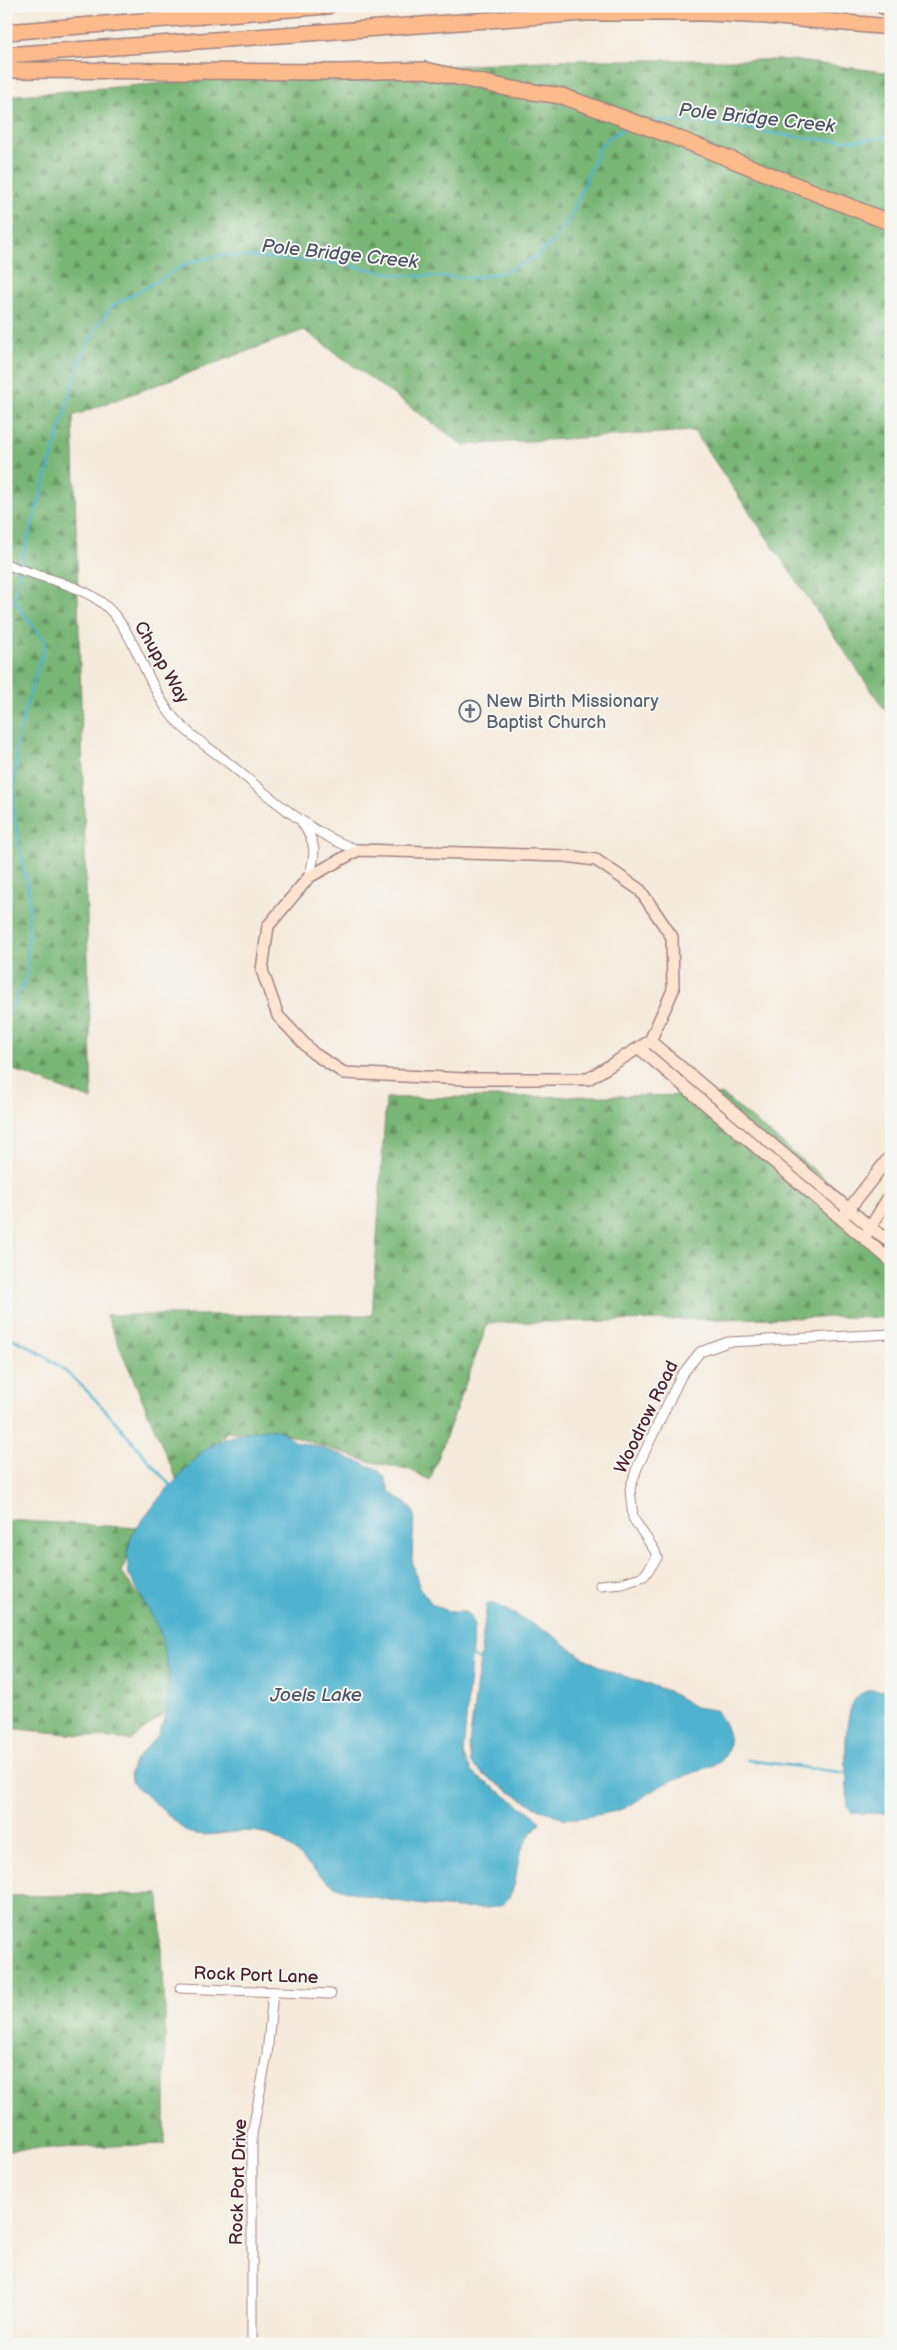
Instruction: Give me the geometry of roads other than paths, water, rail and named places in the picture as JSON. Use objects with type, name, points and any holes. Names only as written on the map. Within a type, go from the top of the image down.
[{"type":"highway","points":[[6,30],[198,6]]},
{"type":"highway","points":[[6,30],[328,6]]},
{"type":"highway","points":[[883,6],[891,7]]},
{"type":"highway","points":[[6,55],[586,14],[706,13],[766,16],[891,27]]},
{"type":"highway","points":[[6,70],[332,72],[425,70],[512,89],[562,96],[672,136],[891,223]]},
{"type":"street","name":"Chupp Way","points":[[8,565],[78,590],[106,606],[120,621],[170,713],[201,741],[299,819]]},
{"type":"street","points":[[299,819],[340,844],[358,850],[565,856],[596,860],[640,890],[672,937],[674,990],[650,1040],[588,1079],[465,1079],[344,1072],[313,1053],[278,1016],[262,970],[268,926],[309,877],[358,850]]},
{"type":"street","points":[[299,819],[312,836],[316,856],[309,877]]},
{"type":"street","points":[[650,1040],[849,1209],[891,1242]]},
{"type":"street","points":[[639,1048],[891,1261]]},
{"type":"street","points":[[841,1219],[891,1155]]},
{"type":"street","points":[[862,1238],[872,1228],[891,1194]]},
{"type":"street","name":"Woodrow Road","points":[[600,1584],[622,1583],[644,1576],[656,1558],[655,1551],[633,1518],[630,1489],[637,1468],[681,1376],[700,1352],[728,1342],[891,1334]]},
{"type":"street","name":"Rock Port Lane","points":[[180,1988],[331,1994]]},
{"type":"street","name":"Rock Port Drive","points":[[252,2344],[252,2135],[267,2054],[273,1993]]},
{"type":"water","name":"Joels Lake","points":[[268,1429],[281,1431],[296,1442],[320,1447],[375,1468],[384,1476],[390,1492],[411,1507],[414,1514],[412,1560],[419,1587],[432,1604],[450,1612],[465,1612],[470,1616],[474,1625],[463,1755],[472,1773],[534,1815],[540,1822],[523,1847],[519,1857],[514,1886],[508,1899],[503,1904],[491,1907],[447,1907],[368,1896],[348,1891],[326,1880],[296,1852],[269,1835],[249,1831],[207,1835],[187,1832],[131,1782],[130,1773],[134,1762],[158,1735],[168,1709],[169,1673],[159,1628],[129,1575],[127,1554],[132,1534],[161,1496],[203,1451],[224,1439],[246,1432]]},
{"type":"water","points":[[487,1603],[495,1604],[551,1634],[581,1656],[606,1670],[668,1691],[695,1707],[715,1710],[727,1728],[729,1742],[726,1755],[717,1764],[668,1782],[622,1809],[583,1817],[562,1818],[553,1815],[501,1786],[471,1764],[469,1745]]},
{"type":"water","points":[[871,1690],[891,1691],[891,1813],[852,1813],[848,1806],[846,1733],[848,1718],[857,1697]]},
{"type":"waterway","name":"Pole Bridge Creek","points":[[654,122],[713,124],[831,140],[861,140],[891,136]]},
{"type":"waterway","name":"Pole Bridge Creek","points":[[6,1019],[27,973],[29,895],[13,810],[17,747],[25,709],[46,642],[14,601],[23,556],[80,361],[97,327],[112,306],[191,262],[223,255],[338,263],[398,275],[469,278],[503,273],[537,256],[556,239],[570,218],[599,149],[607,139],[627,127]]},
{"type":"waterway","points":[[6,1336],[32,1348],[77,1381],[116,1422],[171,1486]]},
{"type":"waterway","points":[[472,1656],[479,1660]]},
{"type":"waterway","points":[[747,1760],[847,1773]]},
{"type":"place","name":"New Birth Missionary Baptist Church","points":[[470,711]]}]
